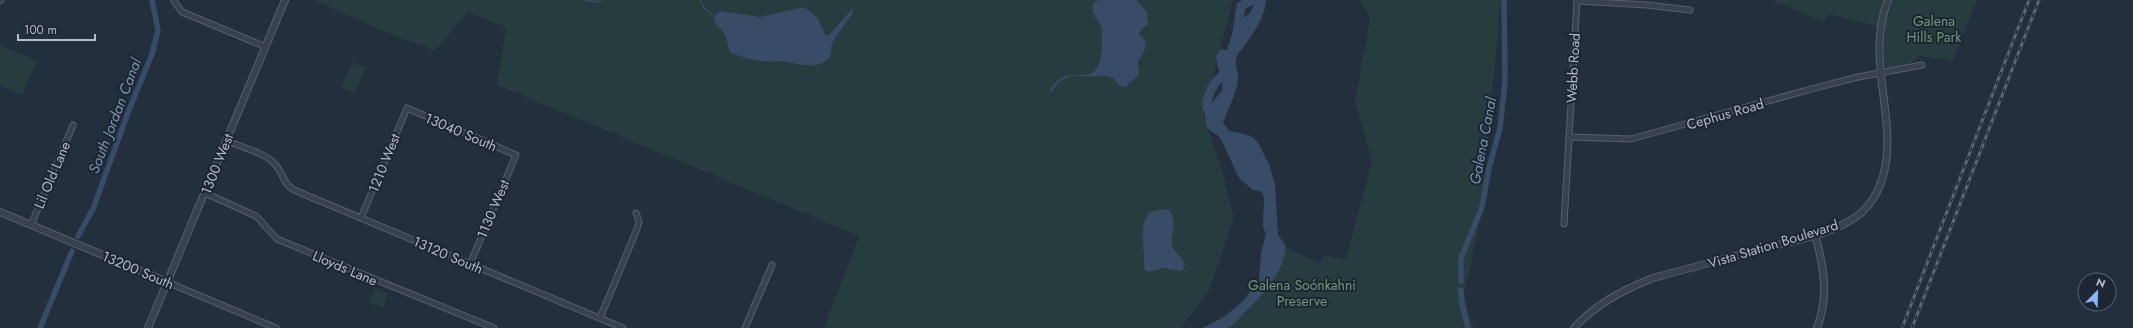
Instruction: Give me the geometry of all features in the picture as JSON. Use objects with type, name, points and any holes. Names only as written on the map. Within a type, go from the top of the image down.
[{"type":"street","name":"1300 West","points":[[148,328],[286,0]]},
{"type":"street","points":[[1577,0],[1640,4],[1690,10]]},
{"type":"street","name":"Webb Road","points":[[1564,224],[1577,0]]},
{"type":"street","name":"Vista Station Boulevard","points":[[1574,328],[1599,305],[1646,281],[1815,235],[1848,222],[1861,213],[1874,198],[1880,186],[1886,162],[1887,142],[1878,62],[1880,27],[1888,0]]},
{"type":"street","points":[[174,1],[182,12],[266,47]]},
{"type":"street","name":"Cephus Road","points":[[1569,137],[1631,139],[1815,88],[1922,65]]},
{"type":"street","name":"13040 South","points":[[407,108],[516,155]]},
{"type":"street","name":"1210 West","points":[[361,218],[407,108]]},
{"type":"street","name":"Lil Old Lane","points":[[31,225],[74,124]]},
{"type":"street","name":"13120 South","points":[[227,141],[271,161],[279,169],[285,184],[294,190],[623,328]]},
{"type":"street","name":"1130 West","points":[[470,264],[516,155]]},
{"type":"street","name":"Lloyds Lane","points":[[205,193],[256,216],[278,239],[284,242],[420,300],[494,328]]},
{"type":"street","name":"13200 South","points":[[0,212],[274,328]]},
{"type":"street","points":[[600,318],[637,229],[639,221],[636,213]]},
{"type":"street","points":[[1815,235],[1823,272],[1825,290],[1817,328]]},
{"type":"street","points":[[745,328],[772,265]]},
{"type":"green space","points":[[314,0],[1233,0],[1203,113],[1224,177],[1234,218],[1209,290],[1181,328],[824,328],[859,236],[497,85],[506,27],[468,12],[435,51],[380,30]]},
{"type":"green space","name":"Galena Soónkahni Preserve","points":[[1360,0],[1501,0],[1479,226],[1464,294],[1472,326],[1477,328],[1219,328],[1257,295],[1284,247],[1320,263],[1324,256],[1346,259],[1372,161],[1355,102],[1370,18]]},
{"type":"green space","name":"Galena Hills Park","points":[[1772,0],[1977,0],[1953,61],[1919,56],[1911,63],[1888,68],[1883,62],[1885,28],[1829,14],[1824,22]]},
{"type":"green space","points":[[0,45],[37,61],[22,95],[0,86]]},
{"type":"green space","points":[[353,62],[366,68],[354,93],[341,87]]},
{"type":"green space","points":[[375,288],[388,294],[383,308],[369,303]]},
{"type":"water","points":[[1099,0],[1136,0],[1147,12],[1148,24],[1139,34],[1146,42],[1144,52],[1138,61],[1139,75],[1125,87],[1120,86],[1113,78],[1106,76],[1071,76],[1061,80],[1050,92],[1050,89],[1060,79],[1068,76],[1090,74],[1095,71],[1098,66],[1101,53],[1102,28],[1093,12],[1093,6],[1094,2]]},
{"type":"water","points":[[1256,0],[1266,0],[1264,13],[1255,30],[1236,58],[1238,74],[1237,86],[1223,123],[1233,136],[1249,142],[1268,161],[1275,184],[1278,235],[1286,246],[1281,266],[1276,276],[1257,300],[1234,324],[1228,328],[1203,328],[1222,318],[1235,308],[1244,300],[1259,279],[1261,253],[1266,234],[1263,227],[1264,198],[1262,192],[1253,190],[1239,178],[1220,137],[1207,128],[1205,119],[1209,106],[1222,91],[1223,75],[1218,69],[1216,56],[1221,49],[1227,50],[1235,24],[1250,13]]},
{"type":"water","points":[[804,7],[818,18],[825,35],[828,36],[853,8],[852,14],[832,43],[830,58],[824,62],[807,66],[783,61],[756,60],[731,53],[725,35],[714,19],[714,16],[720,11],[760,17]]},
{"type":"water","points":[[1165,209],[1170,211],[1174,223],[1172,241],[1173,248],[1185,263],[1185,266],[1181,271],[1164,268],[1148,272],[1144,269],[1144,225],[1150,212]]},
{"type":"waterway","name":"South Jordan Canal","points":[[78,236],[93,209],[129,110],[152,54],[158,30],[152,0]]},
{"type":"waterway","points":[[585,0],[597,2],[601,0]]},
{"type":"waterway","points":[[700,0],[704,8],[714,16]]},
{"type":"waterway","points":[[1237,33],[1241,6],[1252,0]]},
{"type":"waterway","name":"Galena Canal","points":[[1461,281],[1461,258],[1482,207],[1489,168],[1500,128],[1505,82],[1504,0]]},
{"type":"waterway","points":[[1211,120],[1207,104],[1212,88],[1223,75],[1232,70]]},
{"type":"waterway","points":[[1222,134],[1247,139],[1254,146],[1262,161]]},
{"type":"waterway","name":"South Jordan Canal","points":[[40,328],[72,251]]},
{"type":"waterway","name":"Galena Canal","points":[[1461,290],[1462,304],[1468,328]]},
{"type":"railway","points":[[1902,328],[2029,0]]},
{"type":"railway","points":[[1912,328],[2039,0]]}]
